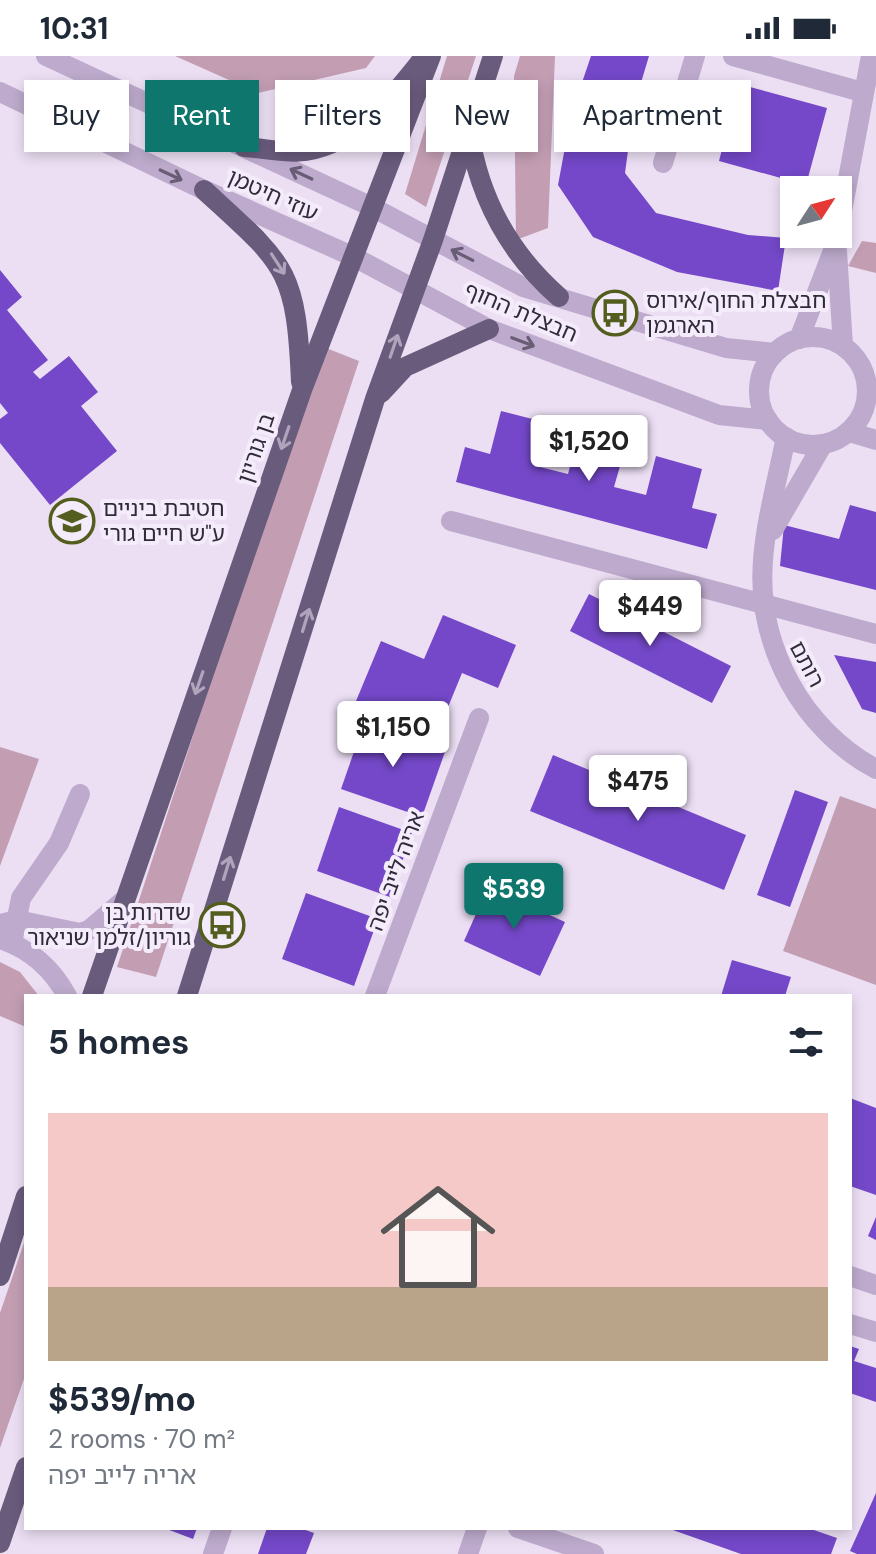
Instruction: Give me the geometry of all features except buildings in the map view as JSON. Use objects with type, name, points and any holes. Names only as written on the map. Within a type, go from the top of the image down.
[{"type":"main road","points":[[259,148],[304,152],[347,136],[388,102],[425,56]]},
{"type":"main road","name":"בן גוריון","points":[[93,994],[302,390],[431,56]]},
{"type":"main road","points":[[485,80],[493,56]]},
{"type":"main road","points":[[190,994],[375,399],[433,240],[461,152]]},
{"type":"main road","points":[[473,152],[480,184],[508,243],[529,270],[559,297]]},
{"type":"main road","points":[[204,190],[269,251],[284,270],[298,322],[302,390]]},
{"type":"main road","points":[[375,399],[405,367],[489,329]]},
{"type":"main road","points":[[0,1276],[24,1202]]},
{"type":"main road","points":[[0,1543],[24,1473]]},
{"type":"street","name":"עוזי חיטמן","points":[[46,56],[145,102]]},
{"type":"street","points":[[663,163],[695,56]]},
{"type":"street","points":[[733,56],[862,92]]},
{"type":"street","points":[[848,176],[871,56]]},
{"type":"street","name":"עוזי חיטמן","points":[[0,92],[204,190],[354,257]]},
{"type":"street","name":"עוזי חיטמן","points":[[255,152],[372,207]]},
{"type":"street","name":"חבצלת החוף","points":[[372,207],[523,287],[726,348],[775,353]]},
{"type":"street","points":[[799,339],[834,248]]},
{"type":"street","points":[[836,248],[843,346]]},
{"type":"street","name":"חבצלת החוף","points":[[354,257],[489,329],[719,415],[768,420]]},
{"type":"street","points":[[799,339],[829,340],[843,346],[855,357],[872,389],[849,432],[823,444],[810,445],[786,437],[768,420],[760,385],[765,368],[775,353],[799,339]]},
{"type":"street","points":[[849,432],[876,440]]},
{"type":"street","name":"רותם","points":[[786,437],[763,547],[762,604],[771,648],[806,712],[862,762],[876,769]]},
{"type":"street","name":"רותם","points":[[763,547],[823,444]]},
{"type":"street","points":[[451,521],[876,634]]},
{"type":"street","name":"אריה לייב יפה","points":[[376,994],[479,718]]},
{"type":"street","points":[[66,994],[59,981],[42,963],[6,941],[8,922],[59,843],[80,794]]},
{"type":"street","points":[[8,922],[80,933],[89,930],[124,900]]},
{"type":"street","points":[[852,1277],[876,1285]]},
{"type":"street","points":[[852,1325],[876,1332]]},
{"type":"street","points":[[213,1554],[221,1530]]},
{"type":"street","points":[[468,1554],[476,1530]]},
{"type":"street","points":[[524,1530],[594,1554]]},
{"type":"shaded area","points":[[175,56],[375,56],[366,68],[314,80],[275,80],[275,89],[259,93],[259,80],[229,80]]},
{"type":"shaded area","points":[[447,56],[476,56],[468,80],[440,80]]},
{"type":"shaded area","points":[[520,56],[555,56],[548,228],[516,240],[515,152],[538,152],[538,80],[514,80]]},
{"type":"shaded area","points":[[426,125],[426,152],[444,152],[426,207],[405,194]]},
{"type":"shaded area","points":[[862,241],[876,243],[876,273],[848,266]]},
{"type":"shaded area","points":[[321,346],[359,361],[156,977],[117,967]]},
{"type":"shaded area","points":[[0,747],[39,759],[0,866]]},
{"type":"shaded area","points":[[840,796],[876,809],[876,985],[783,951]]},
{"type":"shaded area","points":[[0,962],[20,972],[37,994],[24,994],[24,1026],[0,1016]]},
{"type":"shaded area","points":[[24,1243],[24,1379],[0,1448],[0,1313]]},
{"type":"place","name":"חבצלת החוף/אירוס הארגמן","points":[[615,313]]},
{"type":"place","name":"חטיבת ביניים ע\"ש חיים גורי","points":[[72,521]]},
{"type":"place","name":"שדרות בן גוריון/זלמן שניאור","points":[[222,925]]}]
